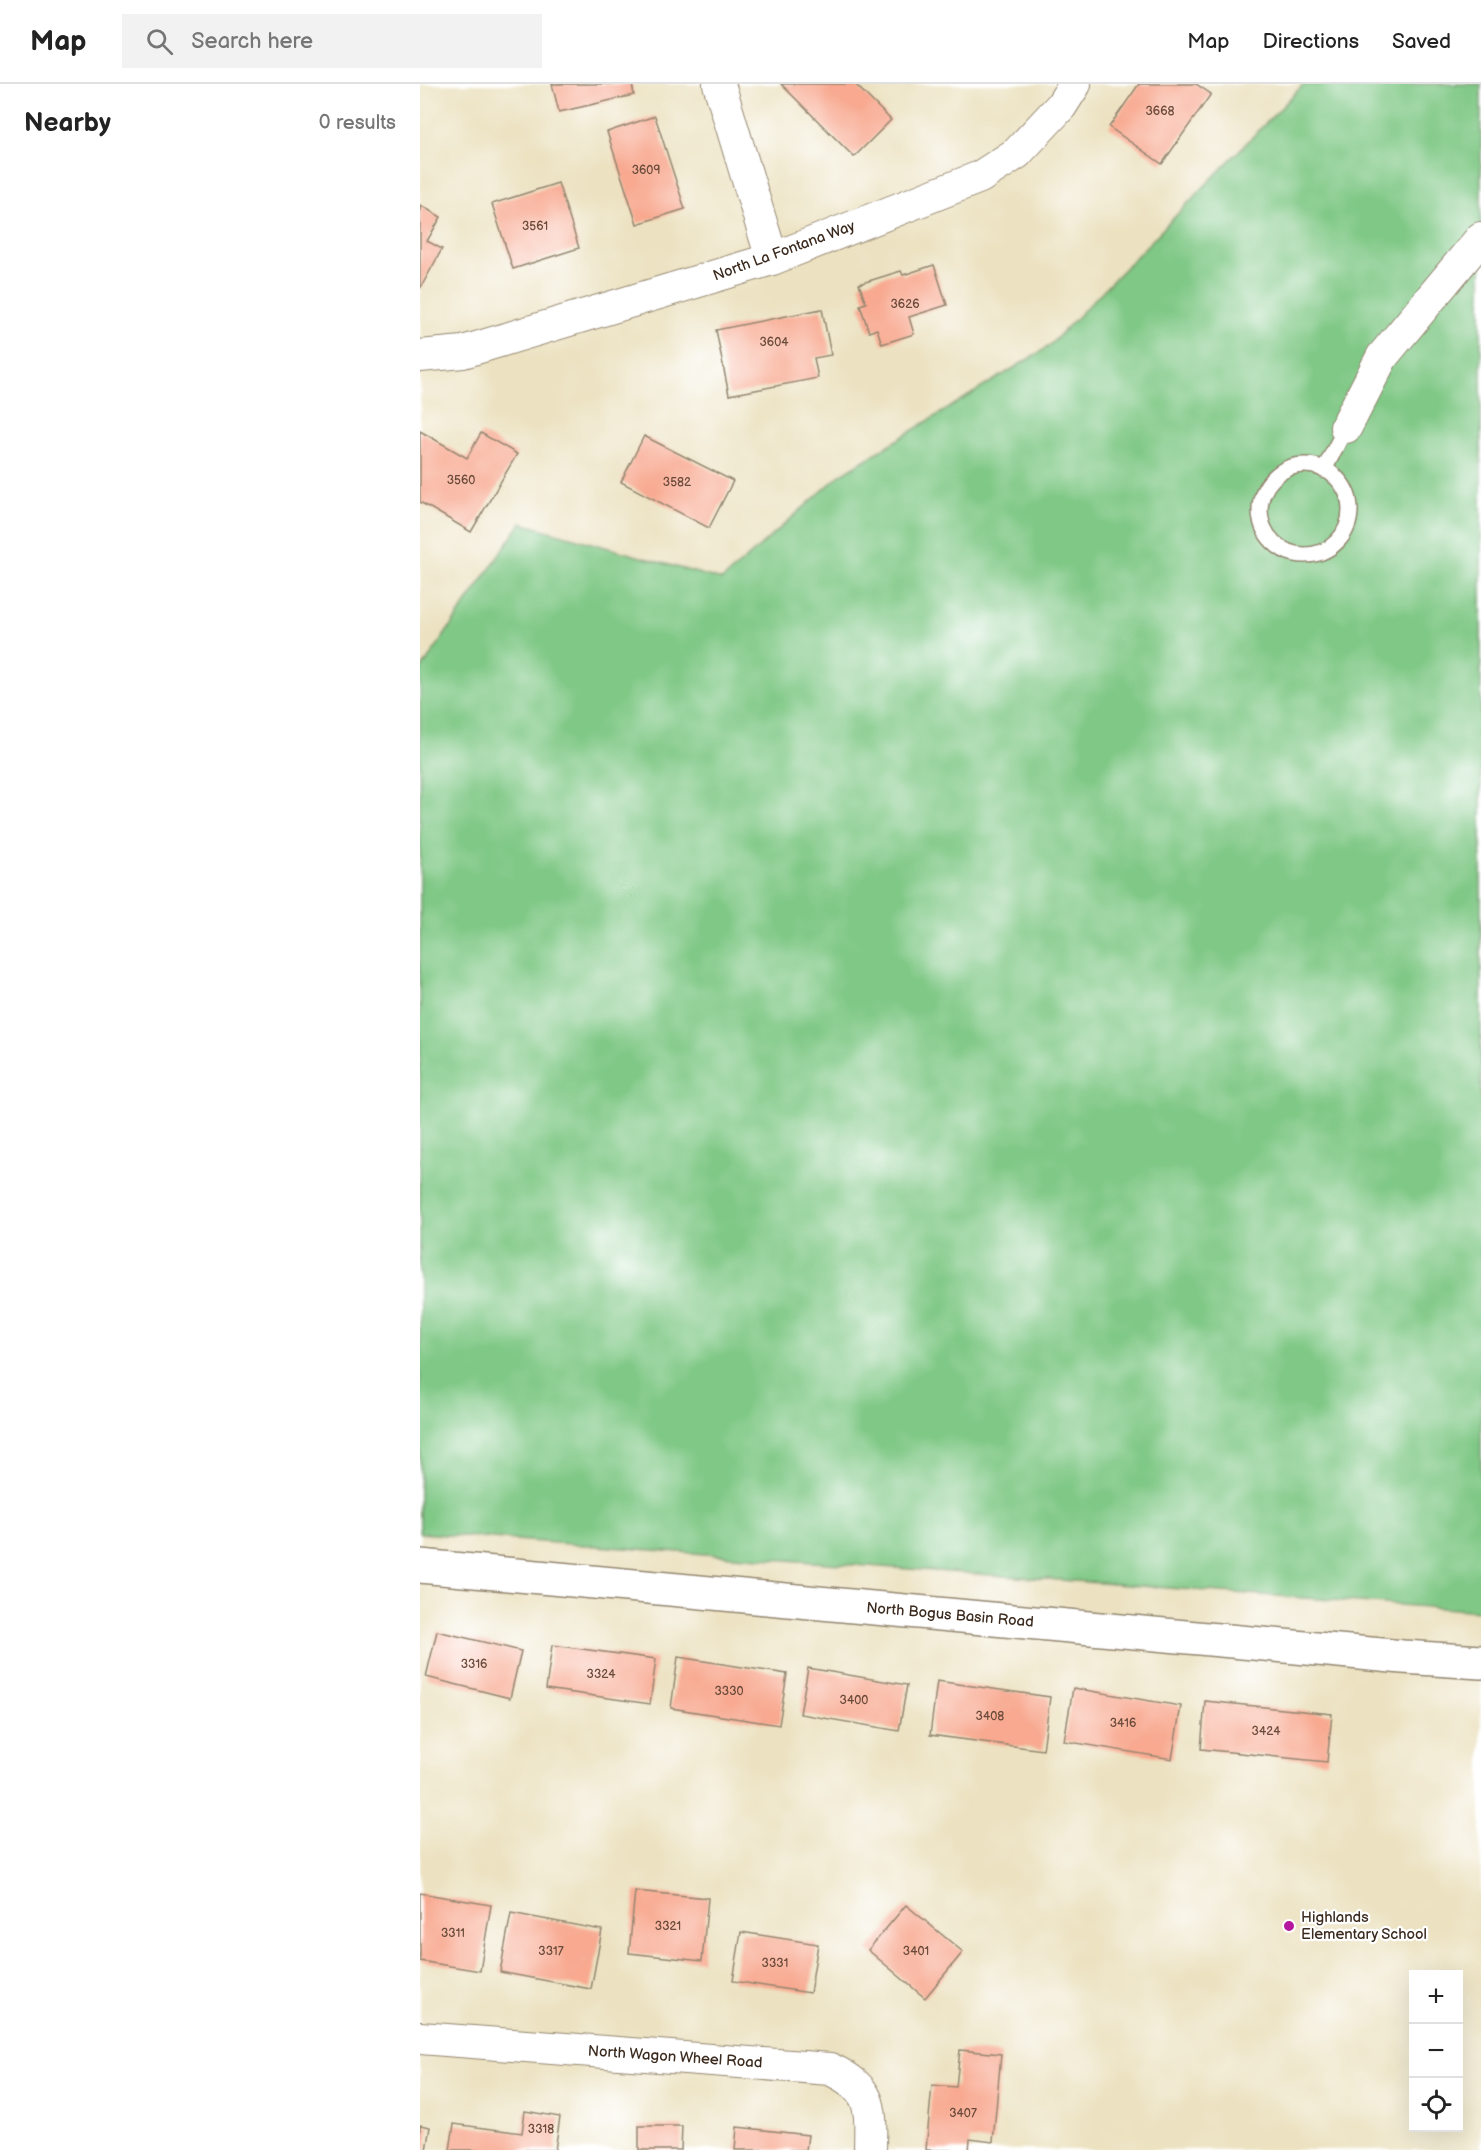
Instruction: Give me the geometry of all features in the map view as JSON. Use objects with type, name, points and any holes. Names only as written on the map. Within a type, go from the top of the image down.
[{"type":"street","points":[[718,84],[772,259]]},
{"type":"street","name":"North La Fontana Way","points":[[420,356],[463,352],[772,259],[980,177],[1017,153],[1061,106],[1076,84]]},
{"type":"street","points":[[1346,427],[1382,357],[1481,238]]},
{"type":"street","name":"North Bogus Basin Road","points":[[420,1566],[1391,1656],[1481,1662]]},
{"type":"street","name":"North Wagon Wheel Road","points":[[420,2038],[830,2068],[859,2086],[868,2100],[871,2113],[870,2150]]},
{"type":"lane","points":[[1324,470],[1346,427]]},
{"type":"lane","points":[[1310,465],[1324,470],[1336,478],[1345,490],[1349,504],[1349,520],[1344,533],[1327,549],[1306,556],[1291,554],[1278,547],[1268,536],[1260,516],[1262,494],[1270,481],[1281,471],[1295,466],[1310,465]]},
{"type":"green space","points":[[1304,84],[1481,84],[1481,1611],[420,1533],[420,671],[521,523],[722,580],[840,475],[1048,347]]},
{"type":"building","points":[[552,84],[632,84],[634,95],[559,112]]},
{"type":"building","points":[[781,84],[855,84],[891,120],[854,157]]},
{"type":"building","points":[[1139,84],[1196,84],[1211,94],[1162,164],[1109,127]]},
{"type":"building","points":[[655,116],[685,209],[637,224],[607,132]]},
{"type":"building","points":[[558,183],[579,248],[513,269],[492,204]]},
{"type":"building","points":[[420,205],[441,217],[427,241],[442,249],[420,289]]},
{"type":"building","points":[[934,265],[947,305],[909,317],[914,334],[882,344],[877,329],[869,332],[860,305],[866,303],[859,284],[901,271],[903,275]]},
{"type":"building","points":[[822,309],[831,355],[814,358],[818,378],[729,395],[716,330]]},
{"type":"building","points":[[420,431],[467,458],[481,433],[517,454],[471,532],[420,502]]},
{"type":"building","points":[[644,436],[733,481],[709,528],[621,482]]},
{"type":"building","points":[[437,1631],[521,1651],[510,1698],[426,1677]]},
{"type":"building","points":[[552,1645],[656,1659],[650,1704],[546,1689]]},
{"type":"building","points":[[678,1657],[787,1674],[779,1725],[671,1708]]},
{"type":"building","points":[[808,1668],[907,1685],[899,1731],[800,1714]]},
{"type":"building","points":[[937,1681],[1050,1697],[1043,1750],[930,1735]]},
{"type":"building","points":[[1073,1688],[1181,1706],[1172,1759],[1064,1741]]},
{"type":"building","points":[[1205,1701],[1332,1714],[1327,1762],[1201,1749]]},
{"type":"building","points":[[635,1891],[708,1898],[702,1961],[629,1953]]},
{"type":"building","points":[[420,1893],[491,1905],[480,1971],[420,1961]]},
{"type":"building","points":[[906,1905],[963,1952],[925,1998],[868,1950]]},
{"type":"building","points":[[511,1913],[602,1930],[591,1989],[500,1972]]},
{"type":"building","points":[[741,1932],[818,1944],[810,1993],[733,1981]]},
{"type":"building","points":[[960,2050],[1001,2054],[993,2142],[970,2139],[969,2150],[926,2150],[932,2085],[956,2087]]},
{"type":"building","points":[[525,2111],[560,2117],[555,2150],[450,2150],[454,2124],[522,2133]]},
{"type":"building","points":[[420,2125],[430,2127],[426,2150],[420,2150]]},
{"type":"building","points":[[639,2126],[682,2126],[681,2150],[639,2150]]},
{"type":"building","points":[[737,2127],[808,2135],[806,2150],[735,2150]]},
{"type":"place","name":"Highlands Elementary School","points":[[1289,1926]]}]
